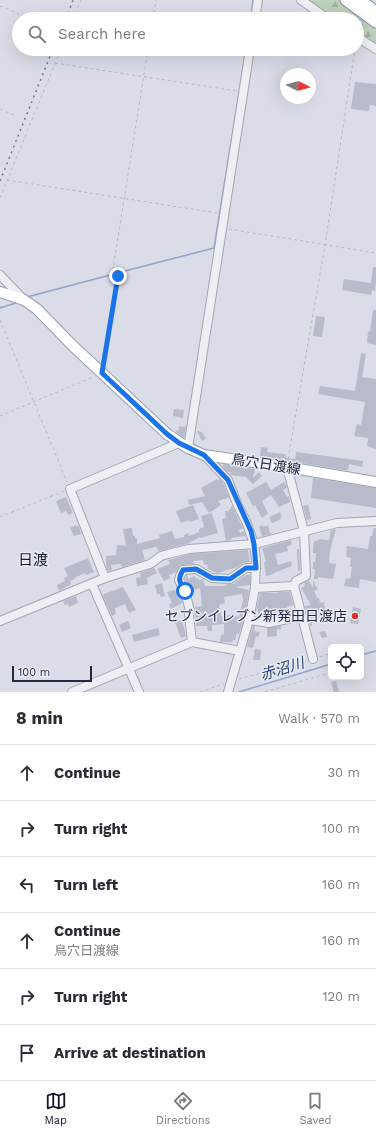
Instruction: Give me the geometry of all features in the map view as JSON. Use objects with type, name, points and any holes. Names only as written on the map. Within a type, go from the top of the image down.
[{"type":"highway","points":[[346,0],[362,12]]},
{"type":"highway","points":[[360,0],[376,12]]},
{"type":"highway","points":[[364,13],[376,22]]},
{"type":"main road","name":"鳥穴日渡線","points":[[0,292],[24,300],[48,319],[72,345],[167,434],[188,448],[204,455],[376,482]]},
{"type":"street","points":[[256,12],[258,0]]},
{"type":"street","points":[[301,0],[318,12]]},
{"type":"street","points":[[364,41],[376,49]]},
{"type":"street","points":[[188,448],[249,56]]},
{"type":"street","points":[[0,275],[24,300]]},
{"type":"street","points":[[105,578],[70,489],[179,443]]},
{"type":"street","points":[[204,455],[228,480],[238,506],[246,521],[254,544],[256,568],[255,588],[249,620],[228,692]]},
{"type":"street","points":[[287,467],[304,531],[306,576],[296,581],[294,586],[313,659]]},
{"type":"street","points":[[0,621],[105,578],[150,564],[161,556],[175,552],[207,547],[254,544],[337,523],[376,521]]},
{"type":"street","points":[[192,642],[189,615],[190,611],[185,591],[179,580],[183,570],[196,569],[212,578],[230,579],[246,568],[256,568]]},
{"type":"street","points":[[92,584],[139,692]]},
{"type":"street","points":[[255,588],[294,586]]},
{"type":"street","points":[[249,620],[269,623],[301,616]]},
{"type":"street","points":[[72,692],[192,642],[240,651]]},
{"type":"path","points":[[76,12],[81,0]]},
{"type":"path","points":[[154,12],[156,0]]},
{"type":"path","points":[[0,6],[14,12]]},
{"type":"path","points":[[0,198],[58,56]]},
{"type":"path","points":[[0,416],[34,403],[102,373],[118,276],[113,269],[147,56]]},
{"type":"path","points":[[287,467],[325,245],[354,56]]},
{"type":"path","points":[[55,63],[244,92]]},
{"type":"path","points":[[0,109],[16,116]]},
{"type":"path","points":[[7,180],[224,214]]},
{"type":"path","points":[[222,228],[376,252]]},
{"type":"path","points":[[0,320],[70,489],[0,517]]},
{"type":"path","points":[[200,692],[328,654]]},
{"type":"path","points":[[264,692],[328,673]]},
{"type":"green space","points":[[306,0],[339,0],[355,12],[323,12]]},
{"type":"green space","points":[[364,18],[376,27],[376,46],[364,39]]},
{"type":"building","points":[[355,82],[376,84],[376,106],[370,105],[369,111],[351,109]]},
{"type":"building","points":[[373,267],[376,267],[376,279],[375,291],[372,290],[371,295],[342,290],[344,279],[371,283]]},
{"type":"building","points":[[373,310],[376,310],[376,345],[367,343]]},
{"type":"building","points":[[316,316],[325,317],[322,337],[313,336]]},
{"type":"building","points":[[361,353],[366,354],[362,377],[376,379],[376,449],[367,446],[368,438],[354,436],[357,424],[361,425],[365,402],[318,394],[320,386],[355,391]]},
{"type":"building","points":[[174,409],[184,410],[183,418],[173,416]]},
{"type":"building","points":[[185,425],[186,426],[184,438],[176,432],[176,430],[178,431],[179,426],[185,427]]},
{"type":"building","points":[[197,431],[202,432],[206,439],[202,441]]},
{"type":"building","points":[[261,447],[268,448],[267,452],[284,454],[286,455],[286,458],[295,459],[296,452],[363,461],[362,467],[349,464],[348,470],[344,470],[260,456]]},
{"type":"building","points":[[223,464],[255,469],[253,478],[259,472],[262,476],[253,484],[246,477],[229,474],[232,472],[227,472],[223,467]]},
{"type":"building","points":[[313,478],[376,488],[376,508],[311,498]]},
{"type":"building","points":[[217,479],[220,479],[223,483],[229,497],[218,501],[221,505],[209,513],[202,502],[189,505],[188,500],[205,496],[201,488]]},
{"type":"building","points":[[266,482],[271,490],[284,482],[287,487],[283,490],[287,497],[289,496],[290,502],[279,507],[271,495],[262,501],[268,514],[262,518],[246,493]]},
{"type":"building","points":[[66,497],[73,513],[68,515],[66,511],[61,513],[56,501]]},
{"type":"building","points":[[193,505],[199,519],[181,523],[176,511]]},
{"type":"building","points":[[308,505],[311,519],[307,520],[303,506]]},
{"type":"building","points":[[231,506],[243,528],[239,530],[240,533],[244,531],[245,536],[232,538],[226,541],[222,519],[226,518],[225,511],[229,511]]},
{"type":"building","points":[[280,512],[282,517],[280,517],[281,519],[272,523],[269,517]]},
{"type":"building","points":[[212,513],[218,533],[200,537],[187,544],[159,551],[156,547],[142,550],[145,560],[122,567],[121,564],[111,565],[112,570],[108,571],[106,566],[106,556],[116,555],[117,545],[126,546],[123,529],[132,528],[133,536],[137,538],[137,544],[160,538],[159,535],[172,531],[175,539],[184,537],[184,535],[188,533],[189,536],[199,532],[199,529],[204,527],[201,516]]},
{"type":"building","points":[[76,525],[77,527],[79,526],[81,534],[74,536],[70,528]]},
{"type":"building","points":[[263,525],[263,527],[268,525],[270,533],[272,534],[262,536],[259,527]]},
{"type":"building","points":[[374,528],[376,528],[376,582],[360,579],[359,588],[344,586],[346,578],[350,579],[352,567],[350,567],[351,558],[346,557],[347,546],[368,549],[370,536],[372,536]]},
{"type":"building","points":[[336,529],[330,551],[329,563],[336,564],[333,579],[318,577],[318,579],[314,579],[315,569],[313,569],[313,562],[315,562],[316,553],[313,553],[314,541],[319,539],[329,540],[331,530]]},
{"type":"building","points":[[291,540],[292,545],[287,546],[288,551],[275,554],[278,565],[291,561],[292,566],[266,576],[264,562],[266,562],[262,548]]},
{"type":"building","points":[[297,549],[299,549],[300,570],[298,571]]},
{"type":"building","points":[[248,550],[250,562],[243,563],[238,567],[218,573],[208,569],[207,564],[204,565],[203,560],[193,561],[194,564],[180,565],[176,572],[169,575],[170,578],[164,581],[157,569],[170,564],[168,560],[190,554]]},
{"type":"building","points":[[88,558],[94,572],[86,575],[85,573],[74,578],[75,579],[70,581],[71,584],[59,591],[57,585],[65,581],[64,578],[68,576],[64,568]]},
{"type":"building","points":[[154,568],[157,573],[147,578],[148,584],[137,586],[136,578],[141,577],[140,573]]},
{"type":"building","points":[[187,575],[188,579],[195,576],[196,579],[203,579],[205,586],[225,586],[227,584],[233,584],[246,575],[250,575],[250,585],[235,587],[249,590],[244,619],[239,634],[237,633],[233,642],[220,642],[221,635],[224,634],[224,624],[212,625],[212,631],[208,631],[207,626],[196,626],[195,607],[202,606],[200,588],[193,590],[193,588],[190,589],[185,579]],"holes":[[[242,594],[243,600],[239,617],[229,615],[221,616],[219,605],[225,603],[224,597]]]},
{"type":"building","points":[[309,581],[313,588],[313,581],[318,589],[314,591],[317,598],[319,598],[320,603],[324,602],[325,610],[313,613],[314,622],[312,623],[312,626],[310,626],[305,606],[311,605],[301,588],[305,586],[304,583]]},
{"type":"building","points":[[162,583],[165,596],[161,597],[160,594],[157,594],[155,585]]},
{"type":"building","points":[[123,587],[136,610],[129,613],[125,604],[115,608],[116,614],[112,616],[103,596],[104,594]]},
{"type":"building","points":[[175,590],[179,599],[181,598],[182,603],[171,609],[169,604],[172,603],[167,592]]},
{"type":"building","points":[[279,592],[290,592],[293,605],[287,607],[287,613],[266,617],[265,610],[264,617],[258,616],[257,608],[260,593],[275,594]]},
{"type":"building","points":[[76,596],[78,603],[69,607],[68,604],[65,605],[63,601]]},
{"type":"building","name":"セブンイレブン新発田日渡店","points":[[353,607],[361,609],[358,624],[350,623]]},
{"type":"building","points":[[182,620],[186,636],[181,638],[175,622]]},
{"type":"building","points":[[128,621],[131,628],[122,632],[119,625]]},
{"type":"building","points":[[253,626],[255,626],[254,631],[260,632],[258,637],[256,636],[253,648],[247,647]]},
{"type":"building","points":[[281,626],[281,629],[277,629],[277,636],[267,637],[267,628]]},
{"type":"building","points":[[158,628],[160,635],[134,642],[132,635]]},
{"type":"building","points":[[325,631],[327,637],[322,638],[319,632]]},
{"type":"building","points":[[255,649],[261,650],[260,660],[253,660]]},
{"type":"building","points":[[336,681],[339,692],[334,692],[331,682]]},
{"type":"waterway","points":[[252,12],[253,0]]},
{"type":"waterway","points":[[121,272],[214,248],[245,56]]},
{"type":"waterway","points":[[27,297],[114,274]]},
{"type":"waterway","points":[[0,308],[19,302]]},
{"type":"waterway","name":"赤沼川","points":[[364,654],[376,651]]},
{"type":"waterway","name":"赤沼川","points":[[239,692],[328,665]]},
{"type":"railway","points":[[69,12],[73,0]]},
{"type":"railway","points":[[0,181],[50,56]]},
{"type":"place","name":"セブンイレブン新発田日渡店","points":[[355,616]]},
{"type":"district","name":"日渡","points":[[33,560]]},
{"type":"route","points":[[118,276],[102,373],[167,434],[179,443],[204,455],[228,480],[238,506],[251,531],[254,544],[256,568],[246,568],[230,579],[212,578],[196,569],[183,570],[179,580],[185,591]]}]
